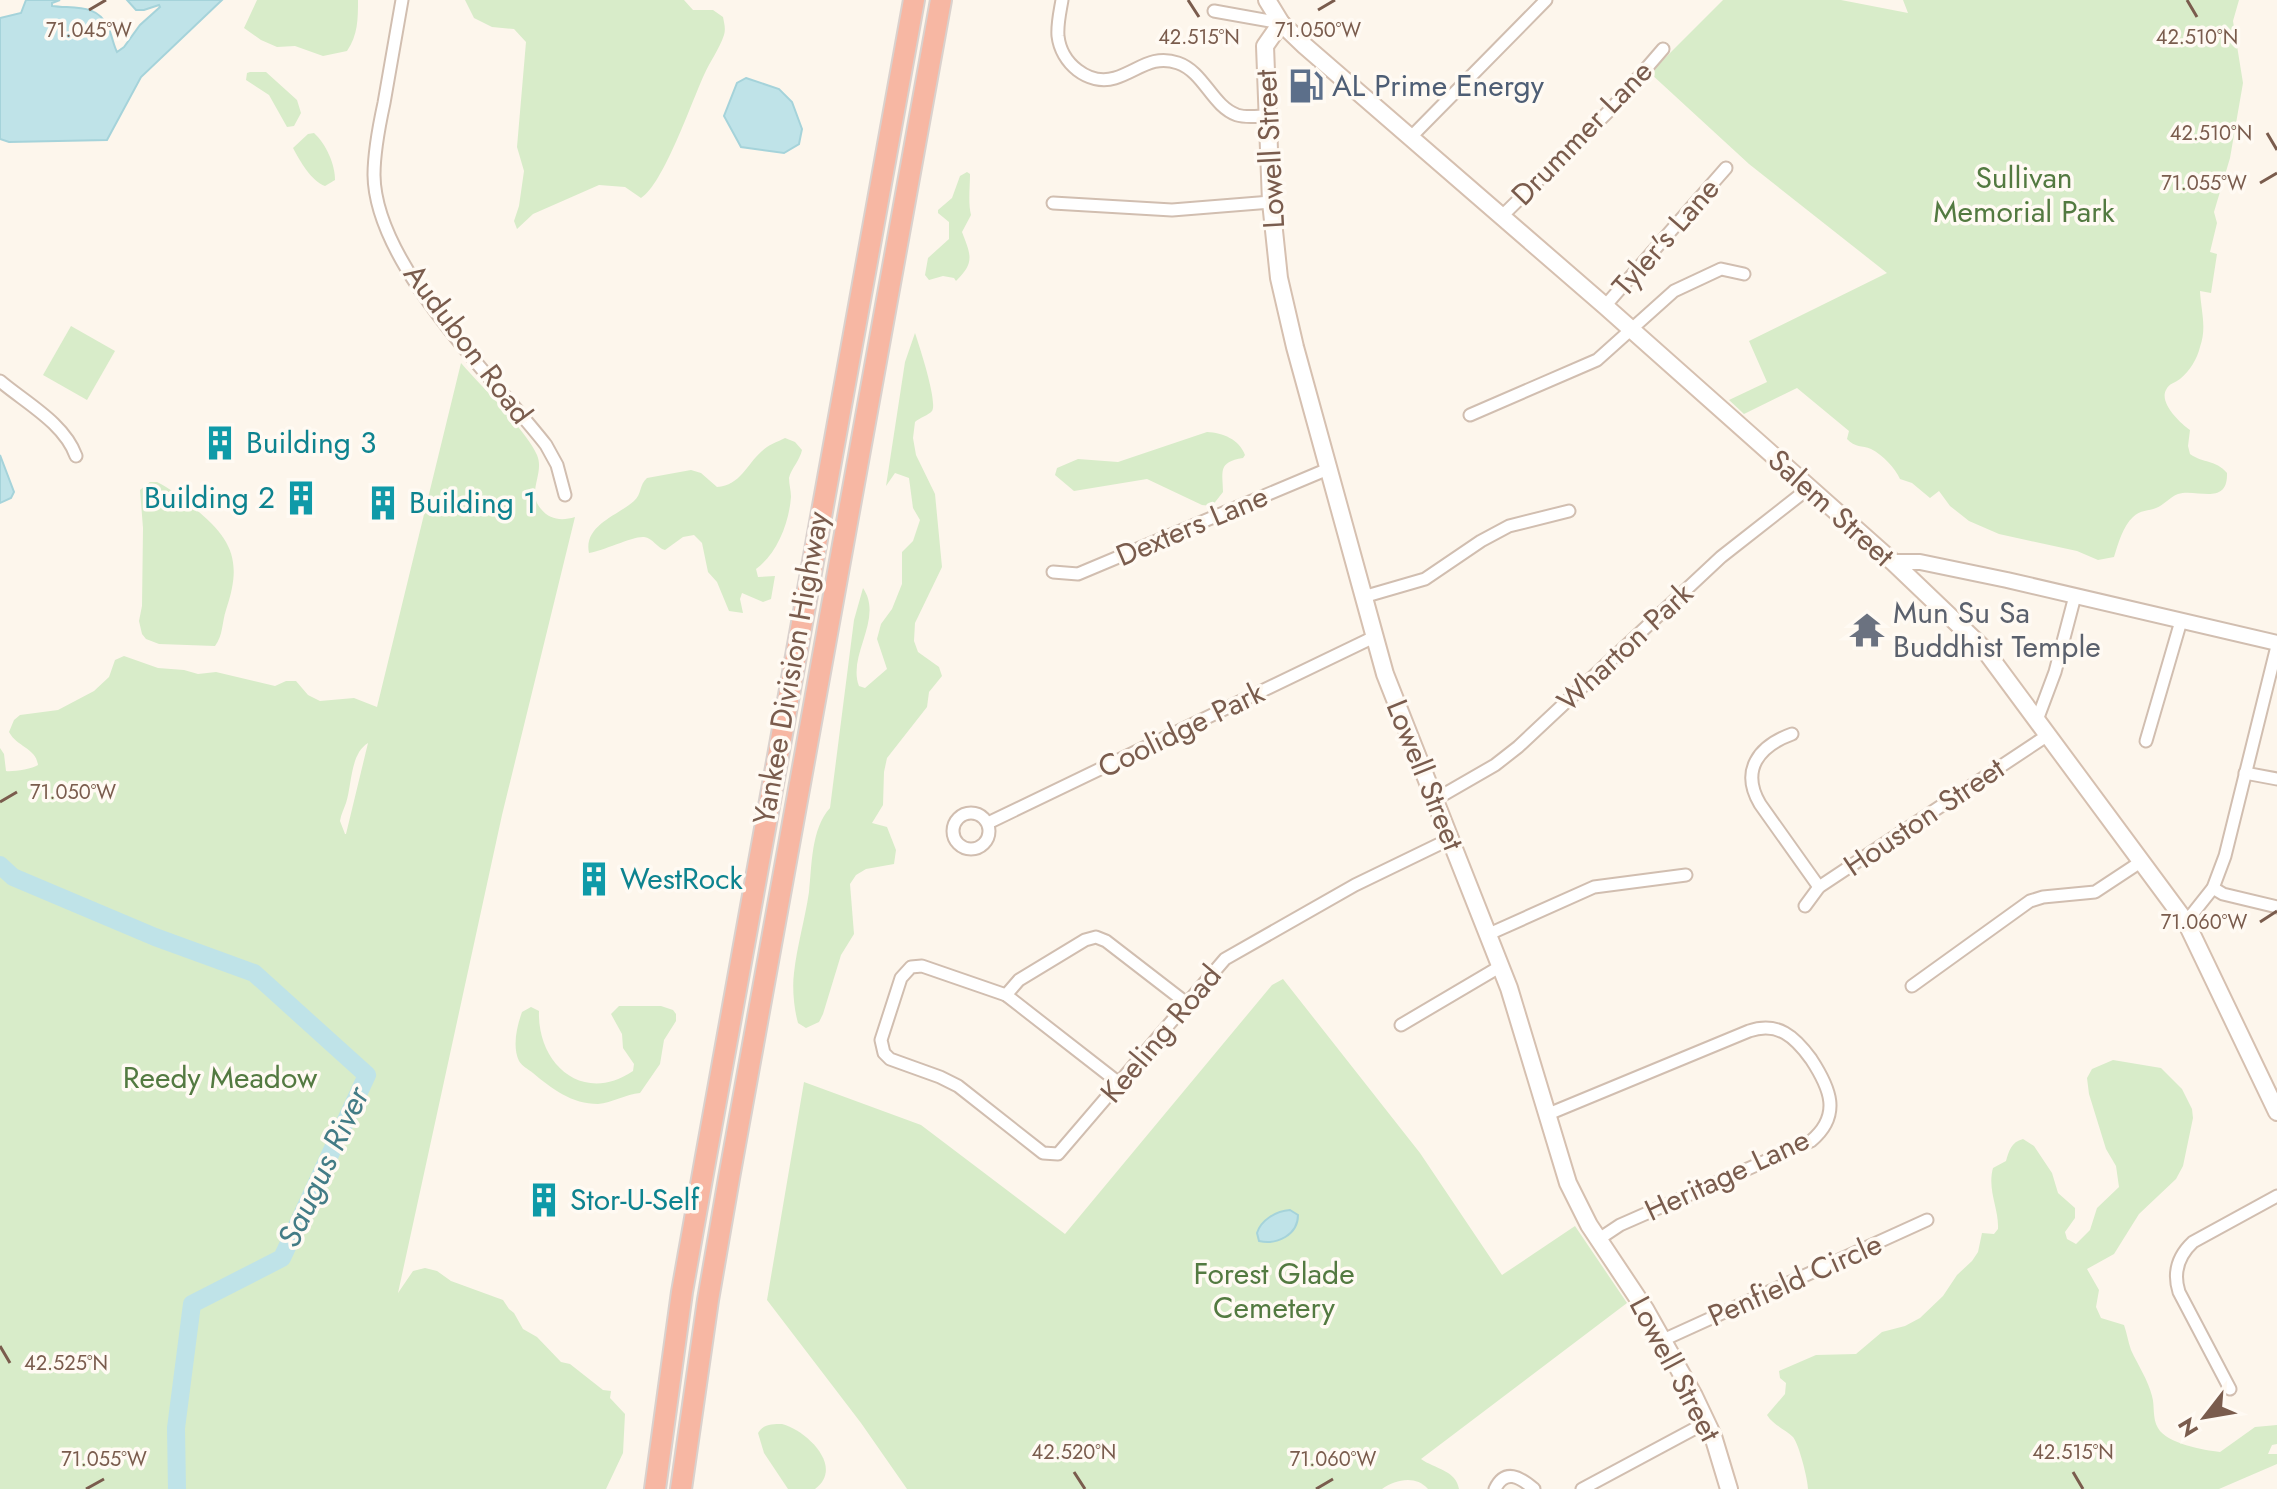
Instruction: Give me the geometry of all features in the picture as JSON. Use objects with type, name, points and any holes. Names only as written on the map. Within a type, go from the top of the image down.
[{"type":"highway","name":"Yankee Division Highway","points":[[655,1489],[682,1292],[914,0]]},
{"type":"highway","name":"Yankee Division Highway","points":[[681,1489],[729,1178],[941,0]]},
{"type":"main road","name":"Salem Street","points":[[1267,0],[1281,23],[1893,562],[1984,649],[2186,922],[2277,1112]]},
{"type":"main road","name":"Lowell Street","points":[[1281,23],[1265,46],[1271,202],[1278,272],[1328,469],[1388,684],[1501,966],[1568,1183],[1599,1239],[1663,1340],[1707,1422],[1729,1489]]},
{"type":"street","name":"Audubon Road","points":[[402,0],[377,142],[374,176],[380,211],[399,253],[445,325],[546,445],[557,465],[565,495]]},
{"type":"street","points":[[1062,0],[1059,41],[1066,59],[1083,74],[1097,80],[1112,79],[1145,63],[1167,60],[1195,73],[1232,112],[1267,116]]},
{"type":"street","points":[[1410,138],[1546,0]]},
{"type":"street","points":[[1214,11],[1281,23]]},
{"type":"street","name":"Drummer Lane","points":[[1501,217],[1612,108],[1663,49]]},
{"type":"street","name":"Tyler's Lane","points":[[1605,306],[1726,168]]},
{"type":"street","points":[[1053,203],[1172,210],[1271,202]]},
{"type":"street","points":[[1470,415],[1597,360],[1664,297],[1677,289],[1721,269],[1744,274]]},
{"type":"street","points":[[0,381],[60,430],[71,443],[76,456]]},
{"type":"street","name":"Dexters Lane","points":[[1053,572],[1078,574],[1328,469]]},
{"type":"street","name":"Wharton Park","points":[[1436,799],[1495,765],[1518,747],[1708,568],[1809,488]]},
{"type":"street","points":[[1363,597],[1431,576],[1481,541],[1509,526],[1569,511]]},
{"type":"street","points":[[1893,562],[1920,562],[2277,644],[2225,856],[2213,888],[2186,922]]},
{"type":"street","points":[[1920,562],[1918,579],[1921,589]]},
{"type":"street","points":[[2037,720],[2055,672],[2075,596]]},
{"type":"street","points":[[2146,741],[2181,621]]},
{"type":"street","name":"Coolidge Park","points":[[988,823],[1374,637]]},
{"type":"street","points":[[1792,734],[1770,743],[1759,755],[1752,771],[1753,788],[1760,804],[1819,887]]},
{"type":"street","name":"Houston Street","points":[[1805,906],[1819,887],[2048,735]]},
{"type":"street","points":[[2245,773],[2277,779]]},
{"type":"street","name":"Keeling Road","points":[[1006,995],[925,967],[911,967],[901,978],[881,1037],[883,1051],[890,1059],[958,1086],[1041,1152],[1053,1155],[1063,1150],[1185,1002],[1230,956],[1355,885],[1452,838]]},
{"type":"street","points":[[1912,986],[2027,903],[2043,897],[2095,892],[2142,861]]},
{"type":"street","points":[[1489,934],[1594,887],[1686,875]]},
{"type":"street","points":[[2213,888],[2225,895],[2277,907]]},
{"type":"street","points":[[1119,1083],[1006,995],[1019,980],[1085,940],[1096,937],[1106,941],[1185,1002]]},
{"type":"street","points":[[1401,1025],[1501,966]]},
{"type":"street","name":"Heritage Lane","points":[[1546,1115],[1764,1027],[1783,1031],[1795,1039],[1827,1085],[1829,1116],[1822,1130],[1811,1141],[1620,1225],[1599,1239]]},
{"type":"street","points":[[2230,1389],[2179,1292],[2176,1279],[2178,1265],[2193,1242],[2277,1196]]},
{"type":"street","name":"Penfield Circle","points":[[1663,1340],[1927,1220]]},
{"type":"street","points":[[1582,1489],[1707,1422]]},
{"type":"street","points":[[1495,1489],[1503,1478],[1514,1475],[1534,1489]]},
{"type":"green space","points":[[257,0],[358,0],[353,39],[347,51],[323,56],[295,46],[277,47],[244,28]]},
{"type":"green space","points":[[465,0],[684,0],[693,10],[713,10],[723,17],[725,30],[722,40],[650,190],[641,198],[625,187],[599,185],[533,214],[517,229],[514,221],[524,171],[517,147],[526,42],[514,29],[492,27],[474,18]]},
{"type":"green space","name":"Sullivan Memorial Park","points":[[1723,0],[1841,0],[1908,13],[1903,0],[2239,0],[2233,21],[2243,83],[2230,158],[2214,212],[2217,223],[2210,252],[2217,254],[2211,293],[2200,291],[2203,333],[2197,356],[2187,372],[2170,384],[2165,395],[2172,412],[2190,430],[2190,454],[2227,473],[2222,490],[2210,494],[2178,494],[2159,507],[2139,513],[2126,525],[2114,557],[2098,560],[2077,551],[1999,534],[1969,521],[1950,506],[1939,491],[1930,498],[1912,483],[1900,479],[1888,462],[1875,452],[1850,442],[1847,439],[1849,431],[1797,388],[1744,414],[1729,400],[1767,382],[1749,341],[1887,273],[1749,164],[1650,73]]},
{"type":"green space","points":[[250,72],[266,72],[297,100],[301,113],[294,126],[287,127],[269,95],[246,80]]},
{"type":"green space","points":[[314,133],[332,161],[335,180],[325,186],[311,175],[293,148],[308,134]]},
{"type":"green space","points":[[967,172],[970,174],[971,215],[962,232],[969,264],[956,281],[943,276],[929,280],[925,275],[928,258],[949,239],[949,222],[938,210],[952,198],[960,176]]},
{"type":"green space","points":[[71,326],[115,351],[87,400],[43,375]]},
{"type":"green space","points":[[915,333],[933,406],[931,412],[915,422],[913,438],[916,455],[935,494],[942,567],[915,623],[914,641],[918,652],[939,667],[942,676],[929,692],[927,707],[887,758],[883,805],[872,823],[887,827],[896,850],[894,864],[866,869],[856,875],[850,884],[854,934],[841,955],[819,1022],[806,1028],[798,1023],[793,992],[794,973],[816,837],[830,808],[854,620],[863,588],[870,612],[857,674],[859,686],[865,688],[887,669],[877,639],[881,624],[892,609],[902,584],[902,552],[913,541],[920,520],[913,508],[909,478],[895,473],[886,486],[905,362]]},
{"type":"green space","name":"Reedy Meadow","points":[[461,363],[532,445],[539,462],[535,496],[541,509],[556,519],[575,517],[502,815],[398,1293],[413,1271],[425,1268],[503,1300],[523,1329],[537,1337],[561,1362],[570,1364],[603,1390],[611,1391],[610,1398],[625,1414],[623,1453],[606,1489],[0,1489],[0,748],[6,771],[38,765],[34,755],[9,732],[14,720],[20,715],[58,710],[94,691],[109,677],[115,660],[124,656],[158,668],[198,674],[216,672],[275,686],[296,681],[308,695],[320,701],[354,698],[377,707]],"holes":[[[368,743],[346,834],[340,818],[355,762]]]},
{"type":"green space","points":[[1207,432],[1230,438],[1245,455],[1225,465],[1223,492],[1212,506],[1202,505],[1147,479],[1074,491],[1055,475],[1057,468],[1078,459],[1118,462]]},
{"type":"green space","points":[[785,438],[795,442],[802,450],[789,478],[791,497],[785,527],[770,555],[756,569],[758,577],[775,576],[771,599],[763,602],[742,593],[743,613],[729,611],[717,582],[708,572],[702,543],[694,535],[683,537],[665,550],[644,537],[589,553],[591,535],[634,501],[647,478],[691,470],[701,473],[717,487],[725,485],[738,478],[764,449]]},
{"type":"green space","points":[[150,482],[162,484],[193,507],[217,530],[230,552],[234,577],[215,646],[159,644],[142,634],[139,621],[143,528],[140,490]]},
{"type":"green space","name":"Forest Glade Cemetery","points":[[1283,979],[1420,1153],[1502,1275],[1575,1226],[1627,1303],[1421,1459],[1449,1474],[1459,1489],[1428,1489],[1418,1482],[1406,1480],[1382,1489],[907,1489],[767,1300],[804,1082],[921,1125],[1065,1234],[1272,985]]},
{"type":"green space","points":[[619,1006],[661,1006],[676,1014],[676,1021],[664,1040],[660,1064],[640,1093],[598,1104],[580,1101],[555,1090],[519,1061],[517,1030],[522,1012],[531,1007],[539,1011],[540,1030],[546,1048],[566,1074],[581,1081],[597,1083],[615,1080],[633,1071],[634,1064],[623,1048],[622,1034],[611,1014]]},
{"type":"green space","points":[[2113,1060],[2161,1068],[2182,1089],[2193,1118],[2183,1166],[2176,1179],[2139,1214],[2114,1254],[2087,1269],[2099,1290],[2096,1307],[2101,1318],[2124,1325],[2131,1350],[2150,1390],[2156,1424],[2163,1434],[2186,1445],[2220,1452],[2255,1427],[2277,1425],[2277,1444],[2272,1445],[2268,1454],[2277,1454],[2277,1464],[2219,1489],[1808,1489],[1803,1462],[1793,1437],[1767,1415],[1785,1394],[1786,1383],[1780,1378],[1779,1371],[1816,1355],[1856,1354],[1882,1332],[1920,1318],[1943,1296],[1978,1252],[1982,1233],[1994,1234],[1998,1229],[1991,1184],[1993,1168],[2006,1161],[2011,1147],[2019,1140],[2023,1139],[2034,1146],[2052,1173],[2058,1193],[2075,1208],[2075,1218],[2065,1232],[2067,1239],[2076,1244],[2090,1230],[2097,1208],[2119,1187],[2116,1166],[2106,1149],[2087,1078],[2092,1069]]},
{"type":"green space","points":[[782,1424],[802,1434],[819,1450],[826,1470],[823,1480],[815,1489],[788,1489],[764,1453],[758,1433],[765,1426]]},
{"type":"water","points":[[26,0],[60,0],[52,6],[84,9],[98,14],[108,27],[117,52],[160,7],[136,10],[127,0],[222,0],[141,77],[107,140],[9,142],[0,139],[0,18],[21,13]]},
{"type":"water","points":[[746,78],[779,89],[792,102],[802,129],[799,144],[784,153],[741,147],[724,116],[737,83]]},
{"type":"water","points":[[0,455],[14,492],[11,498],[0,503]]},
{"type":"water","points":[[1290,1210],[1298,1215],[1290,1233],[1279,1240],[1259,1241],[1257,1233],[1266,1220],[1274,1214]]},
{"type":"waterway","name":"Saugus River","points":[[0,865],[13,877],[155,937],[254,973],[367,1075],[282,1258],[192,1304],[176,1428],[177,1489]]},
{"type":"place","name":"AL Prime Energy","points":[[1306,86]]},
{"type":"place","name":"Building 3","points":[[220,443]]},
{"type":"place","name":"Building 2","points":[[301,498]]},
{"type":"place","name":"Building 1","points":[[383,503]]},
{"type":"place","name":"Mun Su Sa Buddhist Temple","points":[[1867,630]]},
{"type":"place","name":"WestRock","points":[[594,879]]},
{"type":"place","name":"Stor-U-Self","points":[[544,1200]]}]
